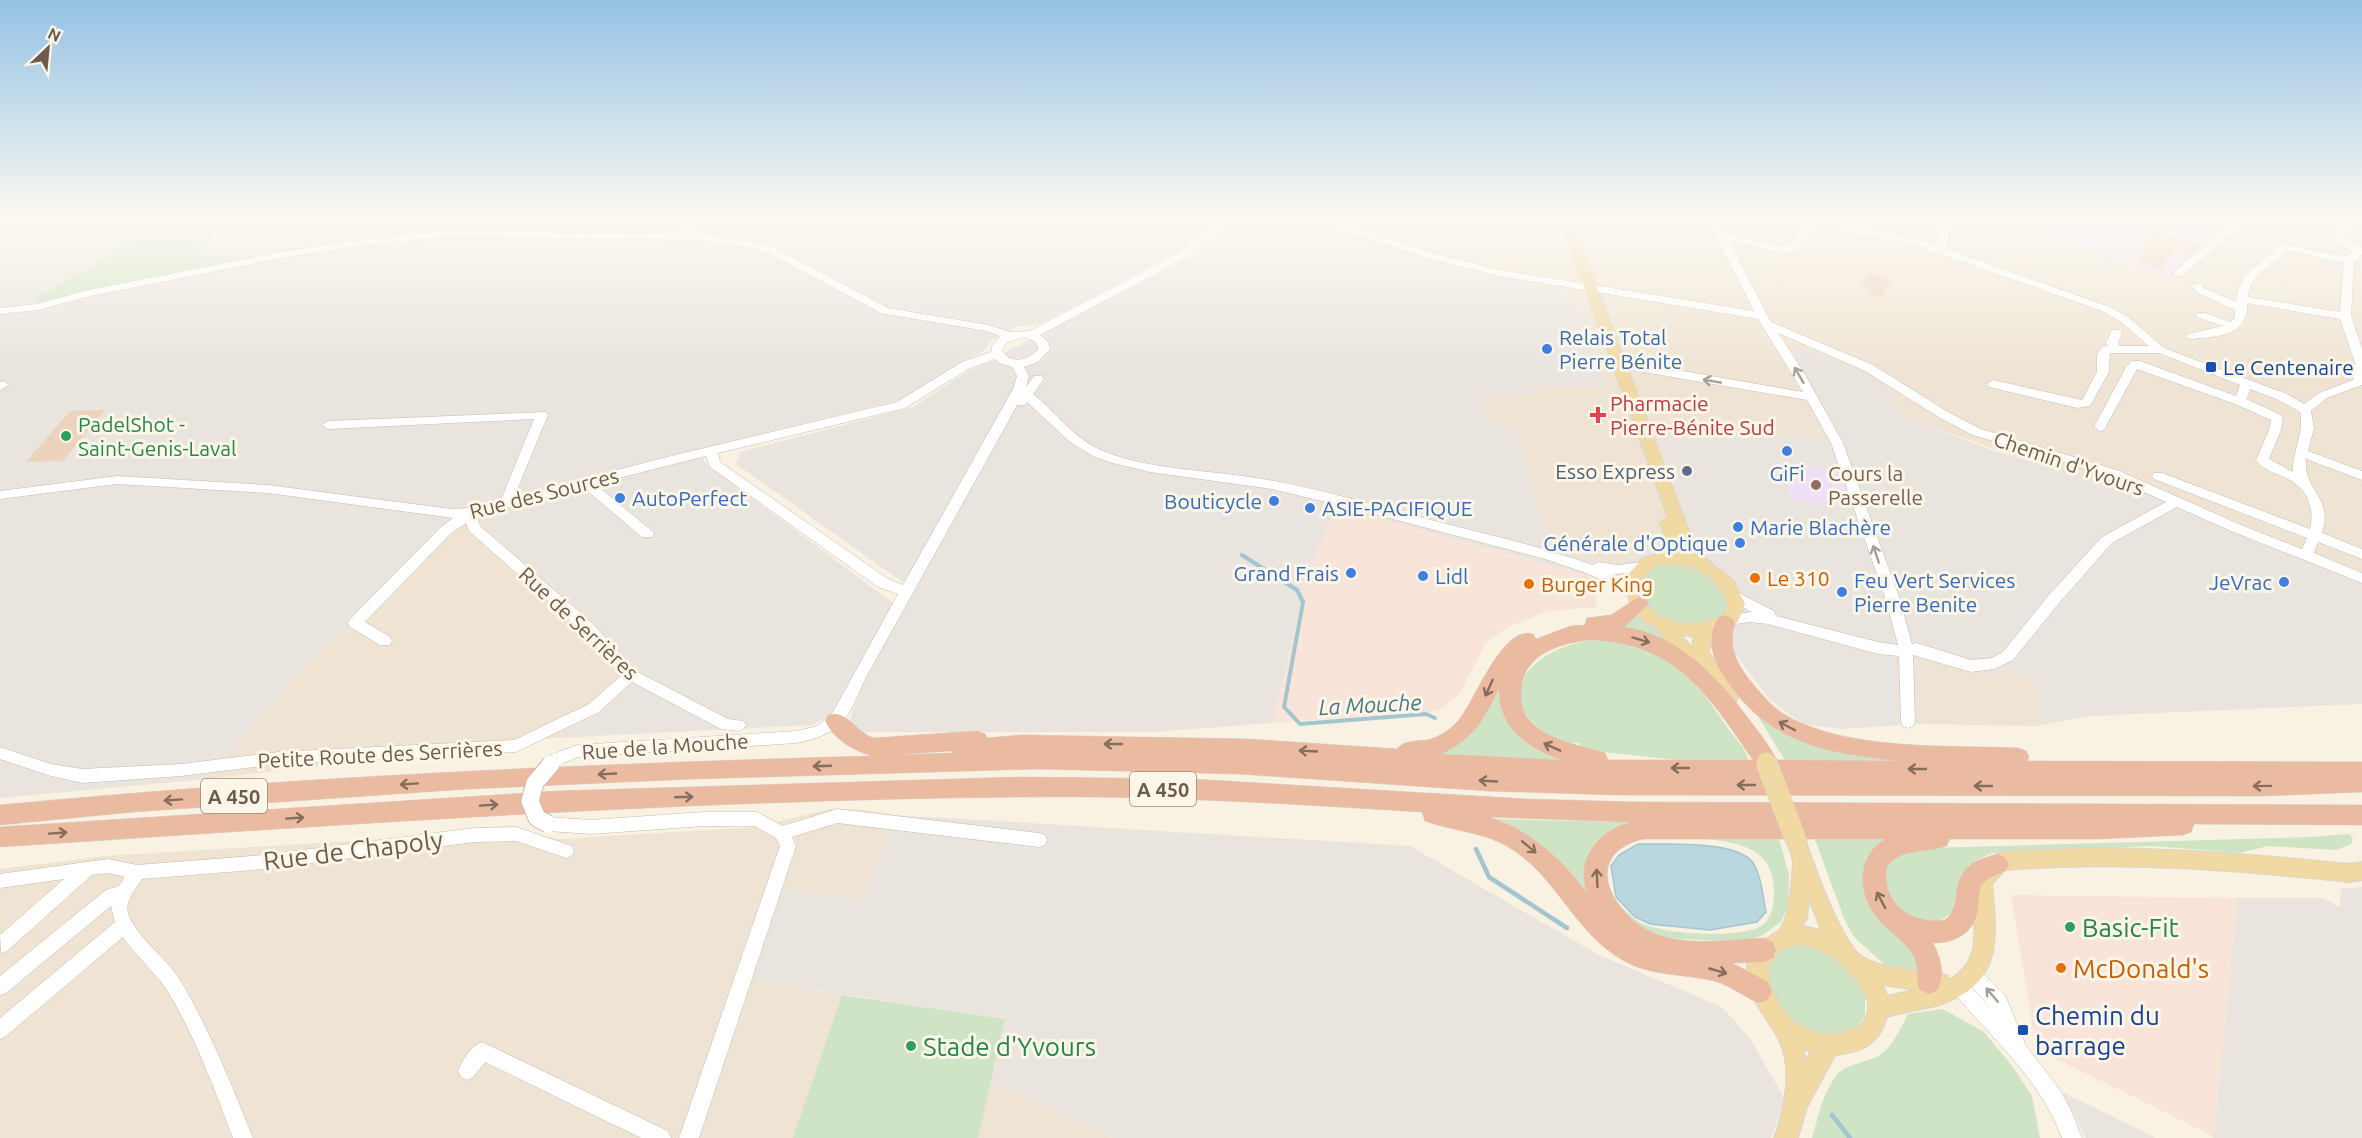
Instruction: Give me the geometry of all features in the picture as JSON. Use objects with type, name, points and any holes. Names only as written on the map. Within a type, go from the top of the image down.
[{"type":"highway","points":[[1366,754],[1426,751],[1443,745],[1472,721],[1498,668],[1507,656],[1525,640],[1552,628],[1573,624],[1616,622],[1636,597]]},
{"type":"highway","points":[[1727,622],[1720,636],[1722,654],[1752,697],[1778,722],[1825,741],[1953,754],[2227,770]]},
{"type":"highway","points":[[1629,768],[1554,749],[1535,739],[1523,728],[1513,711],[1509,696],[1512,678],[1519,662],[1552,640],[1575,633],[1598,632],[1645,641],[1665,649],[1700,677],[1731,712],[1766,760]]},
{"type":"highway","points":[[836,722],[854,740],[874,747],[989,740],[1022,744]]},
{"type":"highway","points":[[881,764],[902,754],[1022,744],[1248,748],[1366,754],[1448,764],[1562,769],[2362,771]]},
{"type":"highway","name":"A 450","points":[[0,815],[133,802],[468,780],[1038,760],[1239,765],[1488,782],[1617,785],[2264,786],[2362,783]]},
{"type":"highway","name":"A 450","points":[[0,837],[557,801],[861,790],[1022,787],[1192,789],[1527,809],[1635,812],[2192,812],[2362,815]]},
{"type":"highway","points":[[1354,798],[1382,808],[1449,816],[1500,829],[1516,837],[1543,859],[1604,931],[1630,952],[1662,963],[1716,969],[1759,991]]},
{"type":"highway","points":[[1764,950],[1678,951],[1635,936],[1607,912],[1599,897],[1596,866],[1601,854],[1617,837],[1643,829],[2098,829],[2319,823],[2327,816]]},
{"type":"highway","points":[[1926,989],[1928,959],[1922,946],[1884,907],[1873,883],[1876,862],[1893,846],[1948,838],[2098,829]]},
{"type":"highway","points":[[1904,926],[1940,932],[1953,928],[1962,920],[1970,882],[1980,870],[1996,864]]},
{"type":"main road","points":[[1578,271],[1620,364],[1684,539],[1702,565]]},
{"type":"main road","points":[[1581,271],[1672,533],[1674,541],[1669,558]]},
{"type":"main road","points":[[1669,558],[1702,565],[1718,575],[1733,595],[1734,611],[1727,622],[1704,631],[1681,630],[1649,615],[1636,597],[1634,577],[1642,567],[1658,559],[1669,558]]},
{"type":"main road","points":[[1664,624],[1740,715]]},
{"type":"main road","points":[[1704,631],[1700,653],[1766,760],[1803,863],[1842,950]]},
{"type":"main road","points":[[1860,966],[1941,994],[1965,980],[1981,963],[1986,951],[1982,881],[1996,864],[2019,859],[2194,857],[2349,873],[2362,871]]},
{"type":"main road","points":[[1787,936],[1797,917],[1802,889],[1803,863]]},
{"type":"main road","points":[[1787,936],[1814,937],[1842,950],[1860,966],[1869,979],[1878,1010],[1870,1032],[1861,1040],[1829,1045],[1813,1042],[1783,1025],[1772,1014],[1759,991],[1757,963],[1764,950],[1773,941],[1787,936]]},
{"type":"main road","points":[[1878,1010],[1926,989]]},
{"type":"main road","points":[[1783,1025],[1798,1058],[1795,1107]]},
{"type":"main road","points":[[1786,1138],[1795,1107],[1817,1062],[1829,1045]]},
{"type":"street","points":[[0,311],[38,307],[84,294],[200,271]]},
{"type":"street","points":[[811,271],[885,311],[968,326],[1005,338],[1031,335],[1152,271]]},
{"type":"street","name":"Chemin d'Yvours","points":[[1504,271],[1764,320],[1869,368],[1944,415],[1977,432],[2113,473],[2362,578]]},
{"type":"street","points":[[1739,271],[1764,320],[1780,343],[1837,443],[1892,597],[1906,650],[1908,722]]},
{"type":"street","points":[[2000,271],[2106,309],[2135,327],[2160,350]]},
{"type":"street","points":[[2178,274],[2181,271]]},
{"type":"street","points":[[2191,336],[2221,332],[2233,326],[2240,318],[2243,286],[2251,271]]},
{"type":"street","points":[[2305,410],[2311,402],[2321,396],[2360,383],[2359,345],[2345,316],[2348,271]]},
{"type":"street","points":[[2197,286],[2200,290],[2242,304],[2345,316]]},
{"type":"street","points":[[1005,338],[996,350],[1004,360],[1016,363],[1037,359],[1043,352],[1043,342],[1055,325],[1067,315]]},
{"type":"street","points":[[2201,315],[2233,326]]},
{"type":"street","points":[[2114,347],[2112,343],[2116,333]]},
{"type":"street","points":[[1031,335],[1043,342]]},
{"type":"street","name":"Chemin d'Yvours","points":[[1780,343],[1798,342],[1817,346]]},
{"type":"street","points":[[1993,384],[2077,404],[2086,403],[2103,372],[2103,355],[2106,349],[2114,347],[2160,350],[2247,383],[2305,410],[2310,426],[2299,469],[2303,482],[2318,508],[2319,518],[2306,556]]},
{"type":"street","name":"Rue des Sources","points":[[0,495],[117,480],[268,489],[451,514],[470,513],[901,405],[966,365],[997,354]]},
{"type":"street","points":[[1037,359],[1038,380],[1050,418]]},
{"type":"street","points":[[1016,363],[1023,376],[1023,393],[1050,418],[1081,445],[1127,463],[1205,473],[1302,491],[1581,564],[1618,570],[1642,567]]},
{"type":"street","points":[[1620,364],[1811,397]]},
{"type":"street","points":[[2100,427],[2132,367],[2136,364],[2239,401],[2277,418],[2275,430],[2262,459],[2268,465],[2303,482]]},
{"type":"street","points":[[836,722],[906,591],[995,434],[1023,393],[1038,380]]},
{"type":"street","points":[[2239,401],[2247,383]]},
{"type":"street","points":[[328,425],[542,415],[508,495],[507,503]]},
{"type":"street","points":[[711,451],[714,464],[883,583],[906,591]]},
{"type":"street","points":[[2302,453],[2362,476]]},
{"type":"street","points":[[2158,476],[2362,554]]},
{"type":"street","points":[[587,482],[590,488],[647,534]]},
{"type":"street","points":[[1727,622],[1759,617],[1797,625],[1878,648],[1917,649],[1971,666],[1988,665],[2008,656],[2076,573],[2107,540],[2176,501]]},
{"type":"street","points":[[385,641],[355,622],[446,530],[470,513]]},
{"type":"street","name":"Rue de Serrières","points":[[470,513],[474,528],[587,627],[631,675],[726,725],[738,725]]},
{"type":"street","points":[[1581,564],[1636,597]]},
{"type":"street","points":[[1733,595],[1762,612],[1797,625]]},
{"type":"street","name":"Petite Route des Serrières","points":[[0,753],[51,770],[82,776],[181,770],[279,758],[516,746],[594,708],[631,675]]},
{"type":"street","name":"Rue de la Mouche","points":[[782,833],[757,819],[740,818],[591,826],[548,824],[538,820],[530,806],[530,798],[536,778],[556,760],[577,751],[797,737],[826,730],[836,722]]},
{"type":"street","points":[[688,1138],[785,860],[788,846],[782,833],[837,816],[1039,840]]},
{"type":"street","name":"Rue de Chapoly","points":[[0,880],[108,866],[137,872],[264,862],[475,835],[516,834],[566,851]]},
{"type":"street","points":[[1,945],[88,869]]},
{"type":"street","points":[[137,872],[124,892],[119,909],[124,924],[172,982],[215,1068],[243,1138]]},
{"type":"street","points":[[0,987],[112,895],[124,892]]},
{"type":"street","points":[[0,1029],[124,924]]},
{"type":"street","points":[[1965,980],[2057,1100],[2072,1138]]},
{"type":"street","points":[[467,1071],[482,1051],[661,1138]]},
{"type":"shaded area","points":[[0,271],[1140,271],[1041,324],[1016,327],[989,342],[986,349],[904,399],[700,449],[705,463],[893,603],[833,713],[812,725],[554,738],[607,708],[642,675],[483,525],[453,519],[293,679],[207,779],[0,798]]},
{"type":"shaded area","points":[[1165,271],[1466,271],[1556,288],[1577,301],[1608,387],[1537,387],[1539,395],[1483,396],[1489,423],[1517,428],[1550,548],[1613,565],[1691,527],[1650,418],[1844,442],[1790,350],[1799,347],[1865,372],[1890,392],[1905,417],[1997,452],[2153,494],[2362,581],[2362,704],[2089,716],[2037,726],[2037,695],[2040,685],[2010,672],[1999,672],[1986,677],[1918,656],[1919,724],[1840,729],[1803,724],[1770,700],[1727,643],[1666,634],[1645,618],[1617,587],[1598,578],[1337,507],[1301,587],[1304,589],[1273,723],[1153,732],[860,732],[848,725],[863,682],[914,590],[736,464],[740,452],[913,407],[970,370]]},
{"type":"shaded area","points":[[1466,271],[2362,271],[2362,581],[1905,417],[1890,392],[1799,347],[1790,351],[1845,443],[1650,418],[1691,527],[1613,565],[1550,548],[1517,428],[1489,423],[1483,395],[1539,395],[1502,278]]},
{"type":"shaded area","points":[[2149,271],[2173,271],[2166,277]]},
{"type":"shaded area","name":"Cours la Passerelle","points":[[1780,463],[1840,470],[1852,508],[1792,500]]},
{"type":"shaded area","points":[[1337,507],[1598,578],[1596,607],[1548,611],[1506,628],[1486,643],[1460,693],[1438,711],[1273,723],[1304,590],[1301,587]]},
{"type":"shaded area","points":[[453,519],[483,525],[642,675],[607,708],[554,738],[207,779],[293,679]]},
{"type":"shaded area","points":[[1918,656],[1985,677],[1999,671],[2010,672],[2041,685],[2037,695],[2037,726],[1919,724]]},
{"type":"shaded area","points":[[830,809],[858,809],[896,815],[864,899],[748,980],[845,995],[991,1082],[1112,1138],[0,1138],[0,869],[106,856],[512,831],[560,839],[756,827]]},
{"type":"shaded area","points":[[896,815],[1410,846],[1599,955],[1722,1007],[1750,1039],[1785,1099],[1771,1138],[1112,1138],[991,1082],[1005,1019],[747,980],[780,888],[863,899]]},
{"type":"shaded area","points":[[2362,887],[2362,1138],[2213,1138],[2238,898],[2322,898],[2340,907],[2341,889]]},
{"type":"shaded area","points":[[2011,895],[2238,898],[2213,1136],[2036,1049]]},
{"type":"shaded area","points":[[2062,1092],[2156,1138],[2086,1138]]},
{"type":"green space","points":[[83,271],[182,271],[33,303],[34,299]]},
{"type":"green space","points":[[1667,563],[1693,567],[1718,584],[1727,599],[1727,608],[1723,616],[1705,624],[1681,624],[1658,616],[1650,609],[1643,600],[1641,579],[1652,567]]},
{"type":"green space","points":[[1637,616],[1666,634],[1682,652],[1621,627]]},
{"type":"green space","points":[[1589,641],[1634,646],[1653,653],[1686,675],[1743,747],[1749,762],[1686,761],[1593,751],[1580,747],[1580,744],[1575,742],[1574,746],[1554,738],[1536,726],[1523,710],[1519,696],[1522,682],[1530,669],[1557,650]]},
{"type":"green space","points":[[1496,689],[1568,761],[1436,755],[1458,743],[1473,729]]},
{"type":"green space","points":[[1751,705],[1764,717],[1939,762],[1786,762]]},
{"type":"green space","points":[[1494,819],[1635,822],[1601,838],[1592,847],[1588,857],[1589,883],[1600,917]]},
{"type":"green space","points":[[2349,834],[2353,838],[2351,844],[2336,850],[2268,846],[2240,853],[2153,846],[1994,853],[1974,862],[1968,868],[1960,883],[1952,912],[1937,921],[1922,921],[1907,915],[1895,904],[1887,890],[1884,876],[1889,863],[1902,853],[1930,848]]},
{"type":"green space","points":[[1893,836],[1869,855],[1865,864],[1864,879],[1909,938],[1923,975],[1887,967],[1854,937],[1845,921],[1814,837]]},
{"type":"green space","points":[[1715,837],[1779,839],[1789,874],[1788,905],[1781,922],[1763,935],[1744,942],[1662,938],[1644,931],[1613,904],[1606,877],[1611,891],[1624,909],[1641,923],[1652,927],[1705,934],[1743,932],[1757,928],[1766,922],[1772,911],[1773,877],[1768,866],[1762,857],[1743,846],[1707,839]]},
{"type":"green space","points":[[1801,944],[1812,946],[1840,958],[1865,993],[1865,1016],[1855,1029],[1841,1035],[1809,1032],[1779,1010],[1767,969],[1769,962],[1778,951]]},
{"type":"green space","name":"Stade d'Yvours","points":[[842,995],[1005,1019],[978,1138],[793,1138]]},
{"type":"green space","points":[[1943,1009],[1984,1032],[2013,1067],[2032,1096],[2040,1138],[1812,1138],[1824,1097],[1831,1082],[1840,1072],[1873,1058],[1888,1048],[1908,1014]]},
{"type":"water","points":[[1638,844],[1719,847],[1747,857],[1757,871],[1766,912],[1757,922],[1710,930],[1650,924],[1635,917],[1616,897],[1611,866],[1619,855]]},
{"type":"building","points":[[1869,273],[1892,281],[1881,299],[1868,294],[1871,290],[1860,286]]},
{"type":"building","name":"PadelShot - Saint-Genis-Laval","points":[[105,410],[63,461],[26,462],[70,411]]},
{"type":"waterway","name":"La Mouche","points":[[1242,555],[1297,590],[1303,602],[1284,707],[1300,724],[1426,714],[1435,718]]},
{"type":"waterway","name":"La Mouche","points":[[1476,849],[1489,877],[1567,928]]},
{"type":"waterway","name":"La Mouche","points":[[1832,1115],[1850,1138]]},
{"type":"place","name":"Relais Total Pierre Bénite","points":[[1547,349]]},
{"type":"place","name":"Le Centenaire","points":[[2211,367]]},
{"type":"place","name":"Pharmacie Pierre-Bénite Sud","points":[[1598,415]]},
{"type":"place","name":"PadelShot - Saint-Genis-Laval","points":[[66,436]]},
{"type":"place","name":"GiFi","points":[[1787,451]]},
{"type":"place","name":"Esso Express","points":[[1687,471]]},
{"type":"place","name":"Cours la Passerelle","points":[[1816,485]]},
{"type":"place","name":"AutoPerfect","points":[[620,498]]},
{"type":"place","name":"Bouticycle","points":[[1274,501]]},
{"type":"place","name":"ASIE-PACIFIQUE","points":[[1310,508]]},
{"type":"place","name":"Marie Blachère","points":[[1738,527]]},
{"type":"place","name":"Générale d'Optique","points":[[1740,543]]},
{"type":"place","name":"Grand Frais","points":[[1351,573]]},
{"type":"place","name":"Lidl","points":[[1423,576]]},
{"type":"place","name":"Le 310","points":[[1755,578]]},
{"type":"place","name":"JeVrac","points":[[2284,582]]},
{"type":"place","name":"Burger King","points":[[1529,584]]},
{"type":"place","name":"Feu Vert Services Pierre Benite","points":[[1842,592]]},
{"type":"place","name":"Basic-Fit","points":[[2070,927]]},
{"type":"place","name":"McDonald's","points":[[2061,968]]},
{"type":"place","name":"Chemin du barrage","points":[[2023,1030]]},
{"type":"place","name":"Stade d'Yvours","points":[[911,1046]]}]
